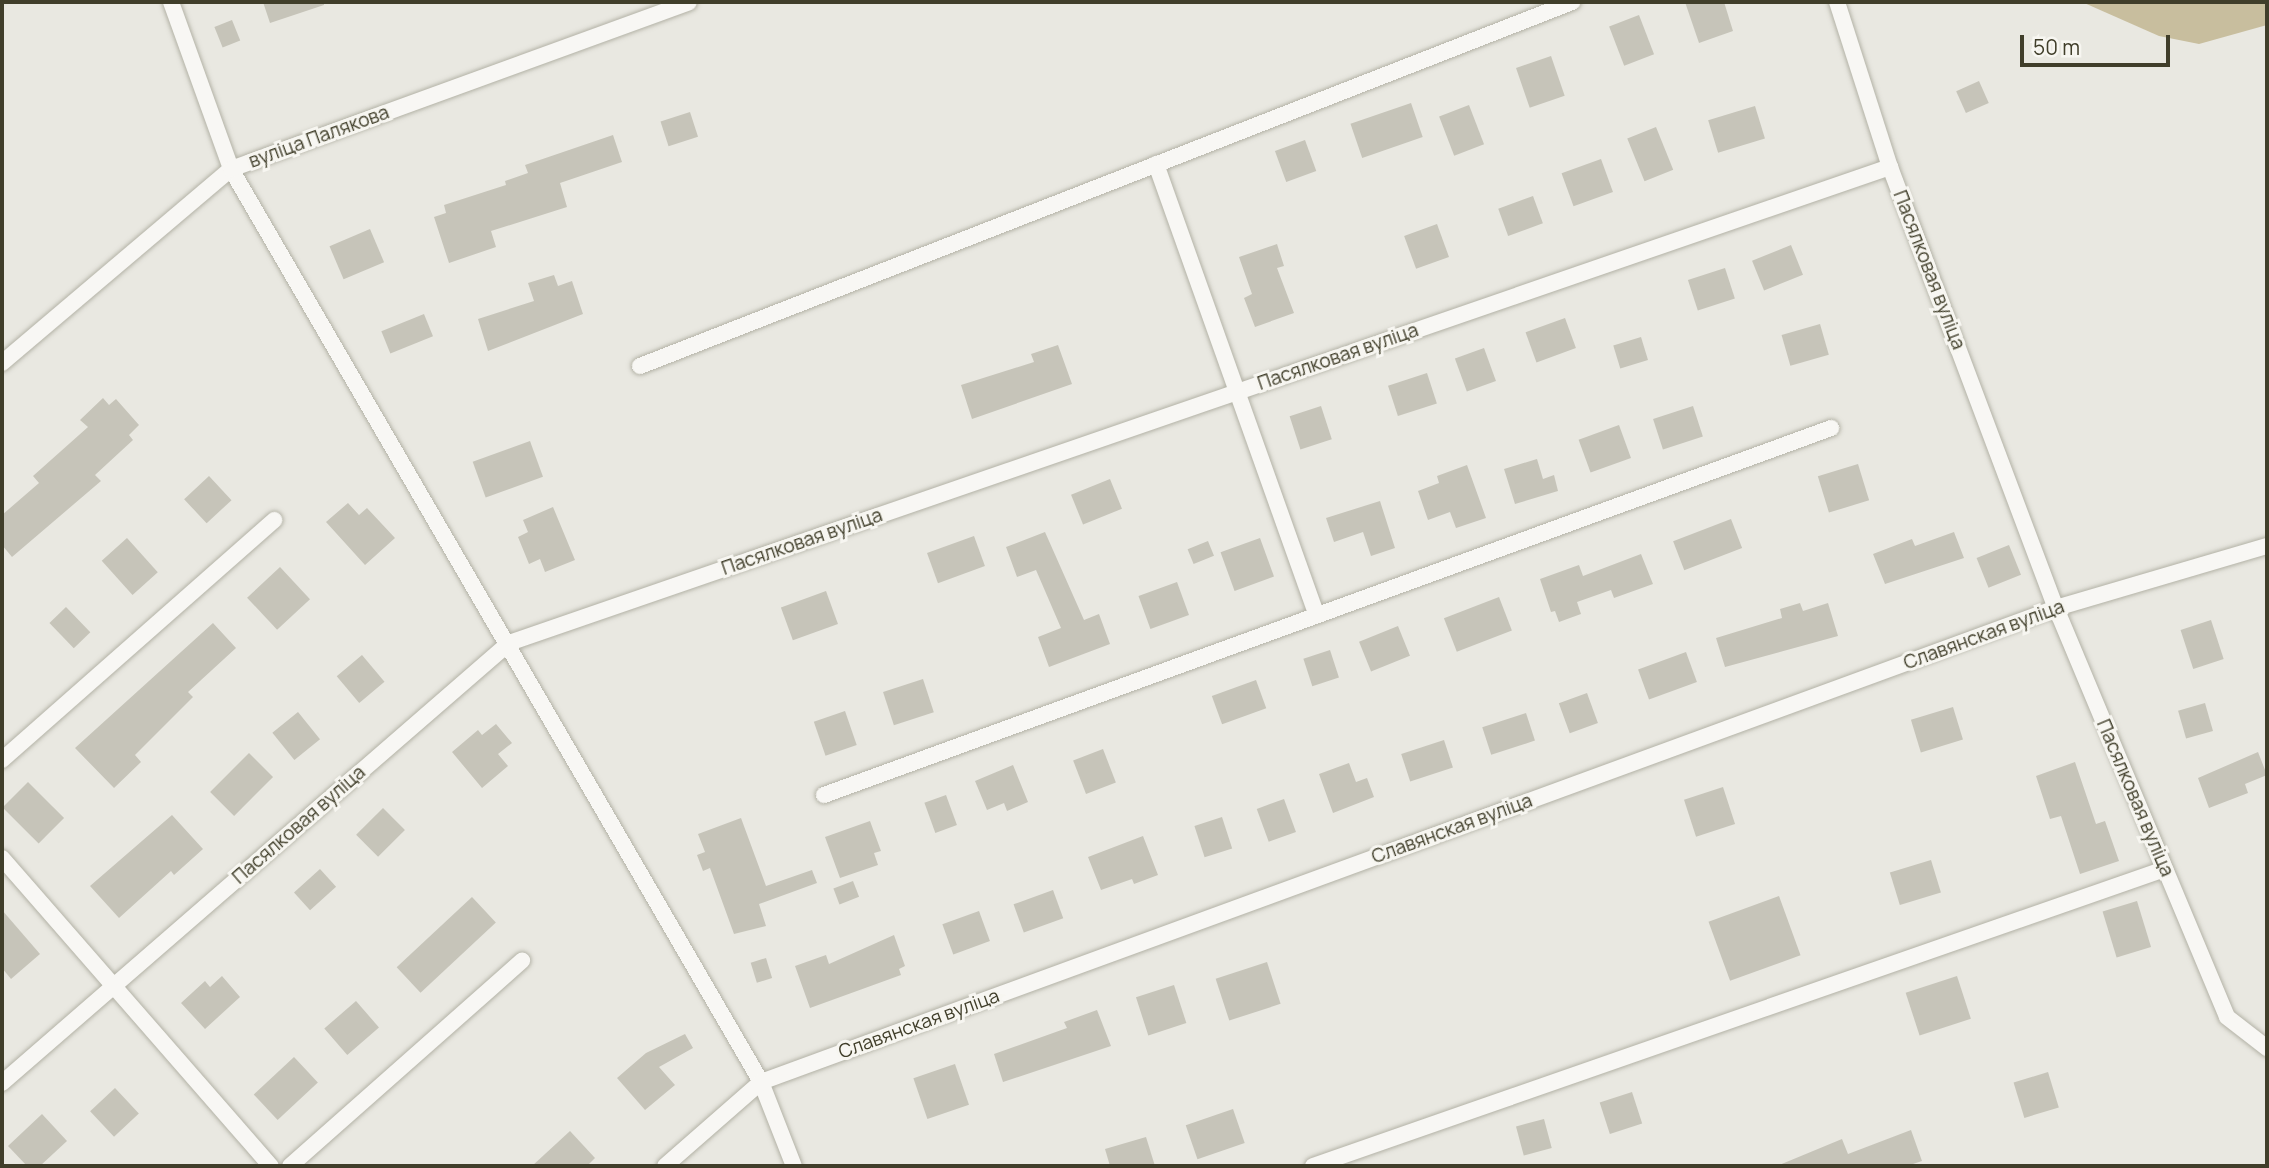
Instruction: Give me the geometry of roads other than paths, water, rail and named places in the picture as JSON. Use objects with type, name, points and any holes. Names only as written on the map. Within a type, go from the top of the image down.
[{"type":"street","points":[[171,2],[231,169],[509,643],[761,1082],[794,1166]]},
{"type":"street","name":"вуліца Палякова","points":[[2,363],[231,169],[689,2]]},
{"type":"street","points":[[640,366],[1572,2]]},
{"type":"street","points":[[1837,2],[1890,167]]},
{"type":"street","points":[[1156,164],[1317,615]]},
{"type":"street","name":"Пасялковая вуліца","points":[[2,1083],[509,643],[1890,167],[2056,608],[2227,1017],[2267,1048]]},
{"type":"street","points":[[824,795],[1831,428]]},
{"type":"street","points":[[2,760],[274,520]]},
{"type":"street","name":"Славянская вуліца","points":[[665,1166],[761,1082],[2056,608],[2267,546]]},
{"type":"street","points":[[2,858],[271,1166]]},
{"type":"street","points":[[1313,1166],[2165,869]]},
{"type":"street","points":[[290,1166],[522,961]]}]
